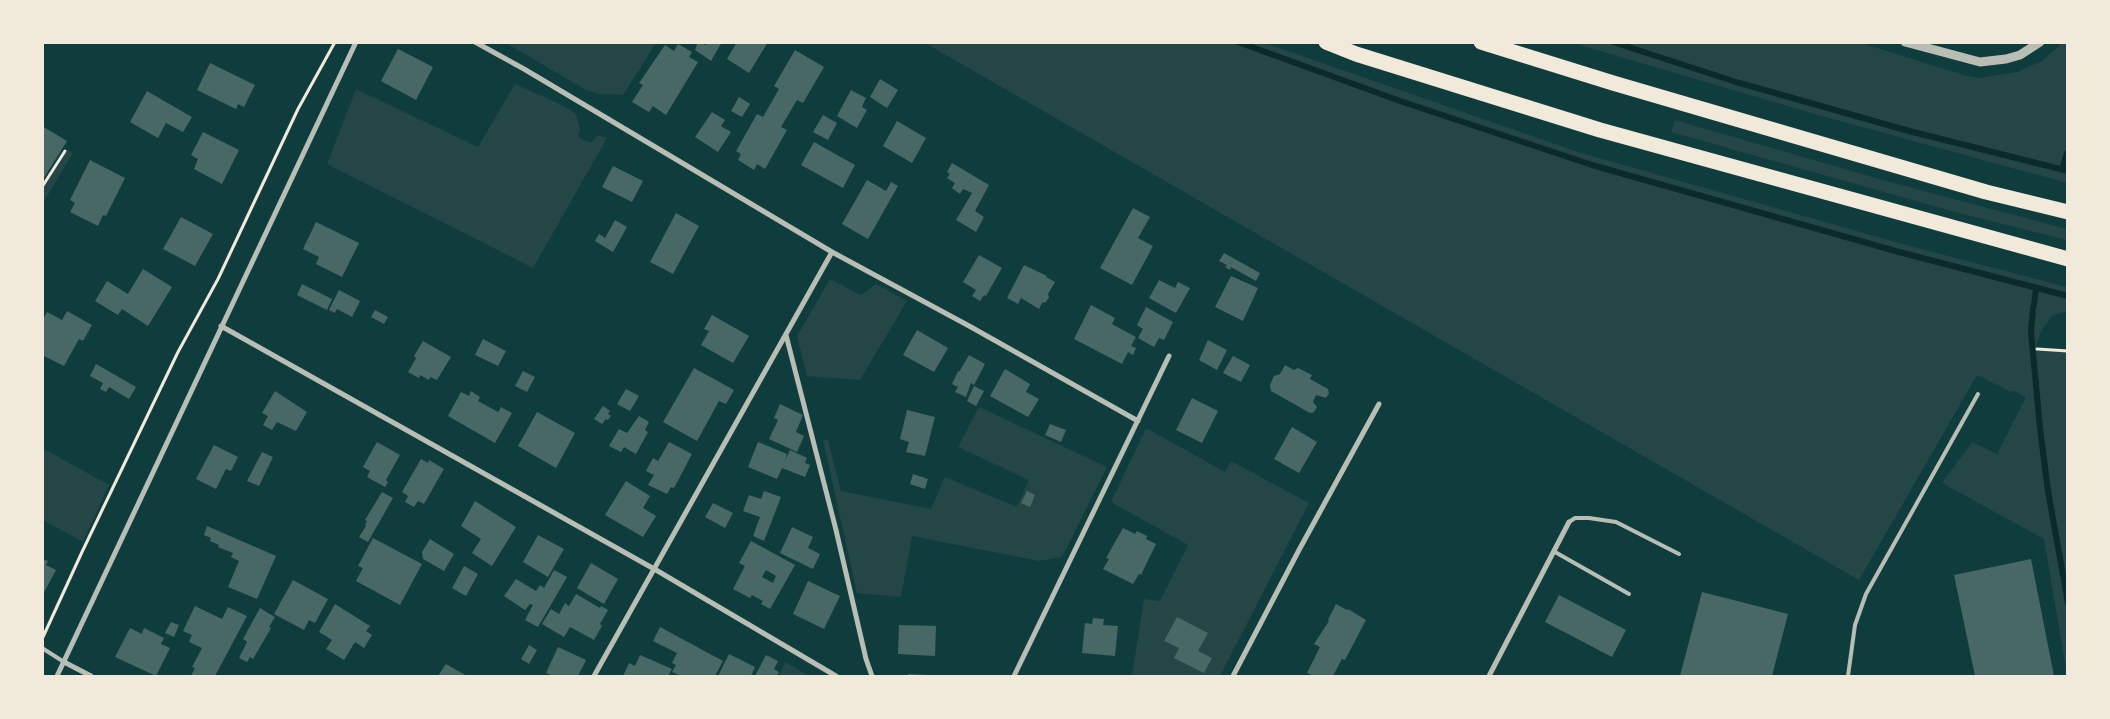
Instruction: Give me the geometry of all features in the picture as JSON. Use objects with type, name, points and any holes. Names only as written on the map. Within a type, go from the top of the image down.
[{"type":"highway","points":[[1326,42],[1356,54],[1600,130],[2068,259]]},
{"type":"highway","points":[[1481,42],[1613,83],[1958,184],[2068,212]]},
{"type":"street","points":[[58,676],[356,42]]},
{"type":"street","points":[[475,42],[524,69],[832,252],[971,327],[1138,422]]},
{"type":"street","points":[[1905,42],[1980,62],[2006,60],[2020,55],[2040,42]]},
{"type":"street","points":[[594,676],[656,570],[832,252]]},
{"type":"street","points":[[221,326],[656,570],[836,676]]},
{"type":"street","points":[[786,335],[866,659],[872,676]]},
{"type":"street","points":[[1014,676],[1169,356]]},
{"type":"street","points":[[1233,676],[1298,550],[1379,404]]},
{"type":"street","points":[[1489,676],[1569,522]]},
{"type":"street","points":[[64,662],[91,676]]},
{"type":"lane","points":[[1848,676],[1855,625],[1866,594],[1978,394]]},
{"type":"lane","points":[[1569,522],[1575,518],[1616,522],[1679,554]]},
{"type":"lane","points":[[1554,552],[1629,594]]},
{"type":"lane","points":[[42,648],[64,662]]},
{"type":"path","points":[[42,638],[178,352],[218,279],[298,109],[335,42]]},
{"type":"path","points":[[42,187],[64,150]]},
{"type":"path","points":[[2037,349],[2068,351]]},
{"type":"shaded area","points":[[506,43],[656,43],[623,95],[599,94],[586,90]]},
{"type":"shaded area","points":[[925,43],[1265,43],[1578,152],[1906,245],[2067,287],[2067,311],[2052,316],[2041,331],[2036,347],[2037,351],[2067,352],[2067,675],[2044,539],[1942,483],[1972,442],[1997,454],[2026,397],[2012,390],[2011,392],[1977,375],[1859,580]]},
{"type":"shaded area","points":[[1573,43],[1861,43],[1967,76],[1980,78],[2017,72],[2042,61],[2062,43],[2067,43],[2067,183],[1818,115]]},
{"type":"shaded area","points":[[515,84],[564,106],[576,114],[580,129],[578,137],[591,143],[597,135],[607,138],[533,268],[327,164],[356,89],[478,147]]},
{"type":"shaded area","points":[[1675,120],[1886,181],[2067,229],[2067,240],[1955,212],[1671,132]]},
{"type":"shaded area","points":[[67,150],[73,153],[43,203],[42,190]]},
{"type":"shaded area","points":[[830,279],[861,295],[876,284],[907,301],[860,380],[807,376],[797,336]]},
{"type":"shaded area","points":[[979,407],[1107,467],[1062,557],[1039,561],[912,536],[901,597],[857,593],[823,440],[828,440],[841,491],[931,509],[945,477],[1017,507],[1029,480],[958,447]]},
{"type":"shaded area","points":[[1146,428],[1225,472],[1231,461],[1309,503],[1220,676],[1132,676],[1144,599],[1160,601],[1188,545],[1111,502]]},
{"type":"shaded area","points":[[42,448],[109,485],[83,542],[43,520]]},
{"type":"shaded area","points":[[785,662],[809,676],[779,676]]},
{"type":"building","points":[[698,42],[706,45],[708,42],[722,42],[711,61],[695,50]]},
{"type":"building","points":[[737,42],[768,42],[749,73],[727,59]]},
{"type":"building","points":[[678,44],[692,52],[689,57],[698,62],[666,115],[653,106],[649,112],[632,102],[643,85],[639,83],[665,45],[674,51]]},
{"type":"building","points":[[398,49],[433,67],[416,100],[381,81]]},
{"type":"building","points":[[795,50],[824,67],[803,103],[797,100],[781,127],[787,130],[765,169],[757,164],[754,170],[738,160],[741,154],[736,151],[757,114],[763,117],[779,89],[774,86]]},
{"type":"building","points":[[210,63],[255,85],[244,107],[238,104],[236,109],[197,90]]},
{"type":"building","points":[[880,79],[898,90],[887,108],[870,97]]},
{"type":"building","points":[[851,90],[866,98],[862,107],[867,110],[857,128],[837,116]]},
{"type":"building","points":[[147,91],[192,117],[183,132],[166,123],[158,138],[130,122]]},
{"type":"building","points":[[739,97],[750,104],[742,117],[731,111]]},
{"type":"building","points":[[712,112],[725,120],[721,126],[731,132],[718,152],[695,137]]},
{"type":"building","points":[[823,115],[837,123],[828,140],[813,132]]},
{"type":"building","points":[[897,121],[926,138],[912,163],[883,146]]},
{"type":"building","points":[[42,126],[67,141],[42,181]]},
{"type":"building","points":[[203,132],[239,150],[222,184],[194,169],[198,159],[191,155]]},
{"type":"building","points":[[814,142],[855,165],[843,188],[801,165]]},
{"type":"building","points":[[90,160],[125,178],[106,216],[103,215],[98,226],[70,212],[75,203],[70,200]]},
{"type":"building","points":[[952,163],[989,185],[975,211],[984,217],[976,232],[956,220],[972,193],[963,189],[960,194],[952,188],[955,183],[947,178],[950,174],[947,172]]},
{"type":"building","points":[[613,166],[643,181],[632,202],[602,187]]},
{"type":"building","points":[[867,180],[886,191],[891,182],[898,186],[868,239],[842,224]]},
{"type":"building","points":[[1133,208],[1150,217],[1138,238],[1153,246],[1132,285],[1100,268]]},
{"type":"building","points":[[676,213],[699,226],[673,274],[650,262]]},
{"type":"building","points":[[181,217],[213,234],[195,266],[163,249]]},
{"type":"building","points":[[615,220],[627,227],[613,252],[595,241],[599,234],[605,238]]},
{"type":"building","points":[[316,222],[359,243],[342,277],[316,264],[319,257],[303,249]]},
{"type":"building","points":[[1224,253],[1260,273],[1256,281],[1231,267],[1230,270],[1225,267],[1227,265],[1219,261]]},
{"type":"building","points":[[979,255],[1002,268],[986,296],[984,295],[980,301],[972,296],[976,290],[963,282]]},
{"type":"building","points":[[1024,265],[1055,282],[1048,294],[1049,297],[1046,302],[1042,303],[1039,309],[1021,298],[1018,304],[1007,298]]},
{"type":"building","points":[[143,269],[172,287],[148,326],[122,309],[118,315],[95,301],[107,281],[128,294]]},
{"type":"building","points":[[1231,276],[1258,288],[1243,321],[1215,307]]},
{"type":"building","points":[[1159,280],[1175,288],[1178,282],[1190,288],[1176,313],[1149,298]]},
{"type":"building","points":[[302,284],[332,299],[327,310],[297,295]]},
{"type":"building","points":[[339,290],[360,301],[352,317],[337,309],[335,313],[329,310]]},
{"type":"building","points":[[1091,305],[1115,318],[1112,324],[1136,337],[1131,346],[1136,348],[1133,355],[1128,352],[1122,364],[1074,339]]},
{"type":"building","points":[[1146,307],[1173,322],[1164,340],[1159,338],[1154,347],[1138,338],[1143,329],[1137,325]]},
{"type":"building","points":[[375,310],[388,317],[384,324],[371,317]]},
{"type":"building","points":[[67,311],[92,325],[83,341],[79,339],[64,366],[42,355],[42,321],[47,312],[62,320]]},
{"type":"building","points":[[712,315],[749,336],[733,363],[701,345],[709,331],[704,329]]},
{"type":"building","points":[[917,330],[948,348],[934,372],[903,355]]},
{"type":"building","points":[[483,339],[506,351],[498,366],[475,355]]},
{"type":"building","points":[[1208,340],[1227,350],[1217,370],[1199,360]]},
{"type":"building","points":[[423,341],[451,357],[437,380],[430,377],[429,380],[420,375],[419,378],[408,372],[416,358],[414,356]]},
{"type":"building","points":[[969,355],[985,364],[974,385],[971,383],[966,397],[955,392],[958,387],[952,384]]},
{"type":"building","points":[[1233,356],[1250,365],[1241,382],[1223,373]]},
{"type":"building","points":[[96,364],[136,387],[129,399],[109,387],[106,392],[100,389],[103,383],[90,376]]},
{"type":"building","points":[[1285,365],[1294,370],[1298,368],[1312,375],[1310,379],[1328,389],[1329,393],[1326,398],[1316,395],[1313,402],[1317,407],[1314,412],[1310,413],[1271,391],[1270,385],[1274,376],[1280,374]]},
{"type":"building","points":[[694,368],[734,390],[726,404],[719,401],[697,441],[663,422]]},
{"type":"building","points":[[1005,369],[1030,384],[1026,392],[1039,399],[1028,417],[990,396]]},
{"type":"building","points":[[523,371],[535,377],[527,392],[515,386]]},
{"type":"building","points":[[974,386],[984,391],[976,406],[967,401]]},
{"type":"building","points":[[626,389],[639,396],[630,411],[617,404]]},
{"type":"building","points":[[275,391],[307,412],[296,431],[277,422],[272,430],[263,425],[268,416],[262,413]]},
{"type":"building","points":[[471,391],[480,397],[478,401],[498,412],[501,407],[512,413],[495,443],[448,416],[461,392],[469,396]]},
{"type":"building","points":[[1192,398],[1218,411],[1202,443],[1176,430]]},
{"type":"building","points":[[780,404],[803,415],[796,432],[804,436],[797,452],[769,439],[778,420],[774,418]]},
{"type":"building","points":[[603,406],[610,411],[608,414],[611,416],[602,424],[594,419]]},
{"type":"building","points":[[907,410],[935,417],[925,456],[906,452],[909,442],[900,439]]},
{"type":"building","points":[[537,412],[575,433],[556,468],[518,446]]},
{"type":"building","points":[[639,416],[649,422],[645,430],[648,432],[636,454],[624,447],[621,452],[609,446],[619,429],[627,433]]},
{"type":"building","points":[[1050,424],[1066,430],[1061,442],[1045,435]]},
{"type":"building","points":[[1292,427],[1317,442],[1299,473],[1274,459]]},
{"type":"building","points":[[377,442],[400,455],[386,480],[388,482],[385,487],[367,477],[370,471],[363,467]]},
{"type":"building","points":[[669,442],[692,454],[674,488],[671,487],[667,494],[648,485],[654,475],[646,471],[653,458],[658,461]]},
{"type":"building","points":[[758,442],[787,454],[785,461],[790,450],[807,458],[805,463],[810,465],[805,477],[782,468],[777,479],[748,467]]},
{"type":"building","points":[[214,445],[238,457],[231,471],[226,469],[216,489],[196,479]]},
{"type":"building","points":[[262,452],[273,457],[259,486],[247,481]]},
{"type":"building","points":[[421,459],[428,463],[429,460],[444,469],[424,504],[418,501],[414,507],[405,502],[408,496],[402,492]]},
{"type":"building","points":[[913,474],[928,479],[925,489],[910,484]]},
{"type":"building","points":[[626,481],[650,496],[643,508],[656,516],[643,537],[605,515]]},
{"type":"building","points":[[764,491],[781,497],[764,541],[753,536],[760,517],[743,511],[749,495],[761,499]]},
{"type":"building","points":[[1027,491],[1035,495],[1030,507],[1021,503]]},
{"type":"building","points":[[382,492],[393,498],[368,542],[359,537],[366,526],[367,521],[365,520]]},
{"type":"building","points":[[475,501],[516,527],[492,566],[472,553],[481,539],[461,526]]},
{"type":"building","points":[[713,503],[733,513],[725,528],[705,517]]},
{"type":"building","points":[[207,526],[276,556],[257,599],[228,587],[239,561],[231,557],[233,553],[218,547],[219,545],[210,541],[211,538],[204,535]]},
{"type":"building","points":[[792,527],[813,537],[808,548],[820,554],[813,569],[780,553]]},
{"type":"building","points":[[1123,528],[1135,534],[1137,531],[1147,536],[1146,539],[1156,544],[1141,575],[1139,574],[1133,584],[1103,569],[1109,559],[1106,558]]},
{"type":"building","points":[[538,535],[564,549],[548,577],[523,562]]},
{"type":"building","points":[[373,538],[422,564],[400,605],[356,581],[363,568],[358,566]]},
{"type":"building","points":[[430,539],[454,554],[444,571],[423,559],[422,552]]},
{"type":"building","points":[[751,541],[795,565],[770,609],[761,604],[763,601],[752,595],[750,598],[733,589],[745,566],[739,563]],"holes":[[[766,570],[776,576],[773,583],[762,577]]]},
{"type":"building","points":[[42,559],[48,561],[46,565],[56,570],[42,596]]},
{"type":"building","points":[[2031,559],[2054,676],[1975,676],[1954,575]]},
{"type":"building","points":[[591,563],[618,579],[604,604],[577,588]]},
{"type":"building","points":[[464,566],[478,574],[466,596],[452,588]]},
{"type":"building","points":[[554,570],[567,577],[538,627],[525,620],[533,605],[530,604],[525,610],[504,596],[516,579],[536,591],[540,585],[544,588]]},
{"type":"building","points":[[293,580],[328,599],[315,623],[309,620],[304,630],[274,614]]},
{"type":"building","points":[[808,581],[840,596],[824,629],[793,614]]},
{"type":"building","points":[[1702,592],[1788,614],[1772,676],[1680,676]]},
{"type":"building","points":[[576,594],[600,608],[601,606],[608,610],[594,640],[570,627],[564,637],[542,624],[551,609],[559,614],[565,603],[569,606]]},
{"type":"building","points":[[1559,595],[1626,630],[1612,657],[1545,622]]},
{"type":"building","points":[[335,604],[370,626],[366,631],[372,635],[364,648],[355,642],[344,660],[326,649],[332,640],[319,632]]},
{"type":"building","points":[[1336,604],[1366,620],[1345,660],[1342,659],[1333,676],[1314,676],[1307,673],[1320,647],[1314,644],[1329,621]]},
{"type":"building","points":[[195,606],[222,619],[228,607],[247,616],[215,676],[191,676],[195,668],[192,667],[202,648],[189,642],[192,635],[183,631]]},
{"type":"building","points":[[260,608],[275,617],[269,627],[271,628],[253,659],[250,657],[247,662],[239,658],[247,642],[243,639]]},
{"type":"building","points":[[1177,617],[1208,633],[1198,651],[1212,658],[1204,673],[1174,658],[1179,648],[1164,641]]},
{"type":"building","points":[[1093,618],[1104,619],[1103,625],[1118,626],[1115,656],[1082,653],[1085,623],[1092,624]]},
{"type":"building","points":[[171,622],[179,625],[174,637],[165,633]]},
{"type":"building","points":[[899,625],[936,626],[935,656],[898,654]]},
{"type":"building","points":[[660,627],[723,661],[715,676],[681,676],[672,672],[676,665],[672,663],[677,653],[653,641]]},
{"type":"building","points":[[130,628],[142,634],[144,628],[164,638],[161,644],[170,648],[156,676],[115,657]]},
{"type":"building","points":[[529,645],[537,650],[529,664],[521,659]]},
{"type":"building","points":[[558,647],[586,660],[578,676],[553,676],[546,673]]},
{"type":"building","points":[[729,654],[755,667],[751,676],[718,676]]},
{"type":"building","points":[[640,655],[672,669],[668,676],[623,676],[629,663],[635,666]]},
{"type":"building","points":[[766,655],[778,661],[774,669],[779,672],[777,676],[755,676]]},
{"type":"building","points":[[446,664],[467,676],[438,676]]},
{"type":"building","points":[[908,674],[930,675],[930,676],[908,676]]},
{"type":"waterway","points":[[1238,42],[1400,101],[1592,165],[1899,252],[2068,296]]},
{"type":"waterway","points":[[1613,42],[1736,82],[1909,131],[2068,171]]},
{"type":"waterway","points":[[2062,169],[2067,153]]},
{"type":"waterway","points":[[2034,305],[2036,288]]},
{"type":"waterway","points":[[2033,308],[2031,332],[2040,428],[2048,491],[2068,603]]}]
